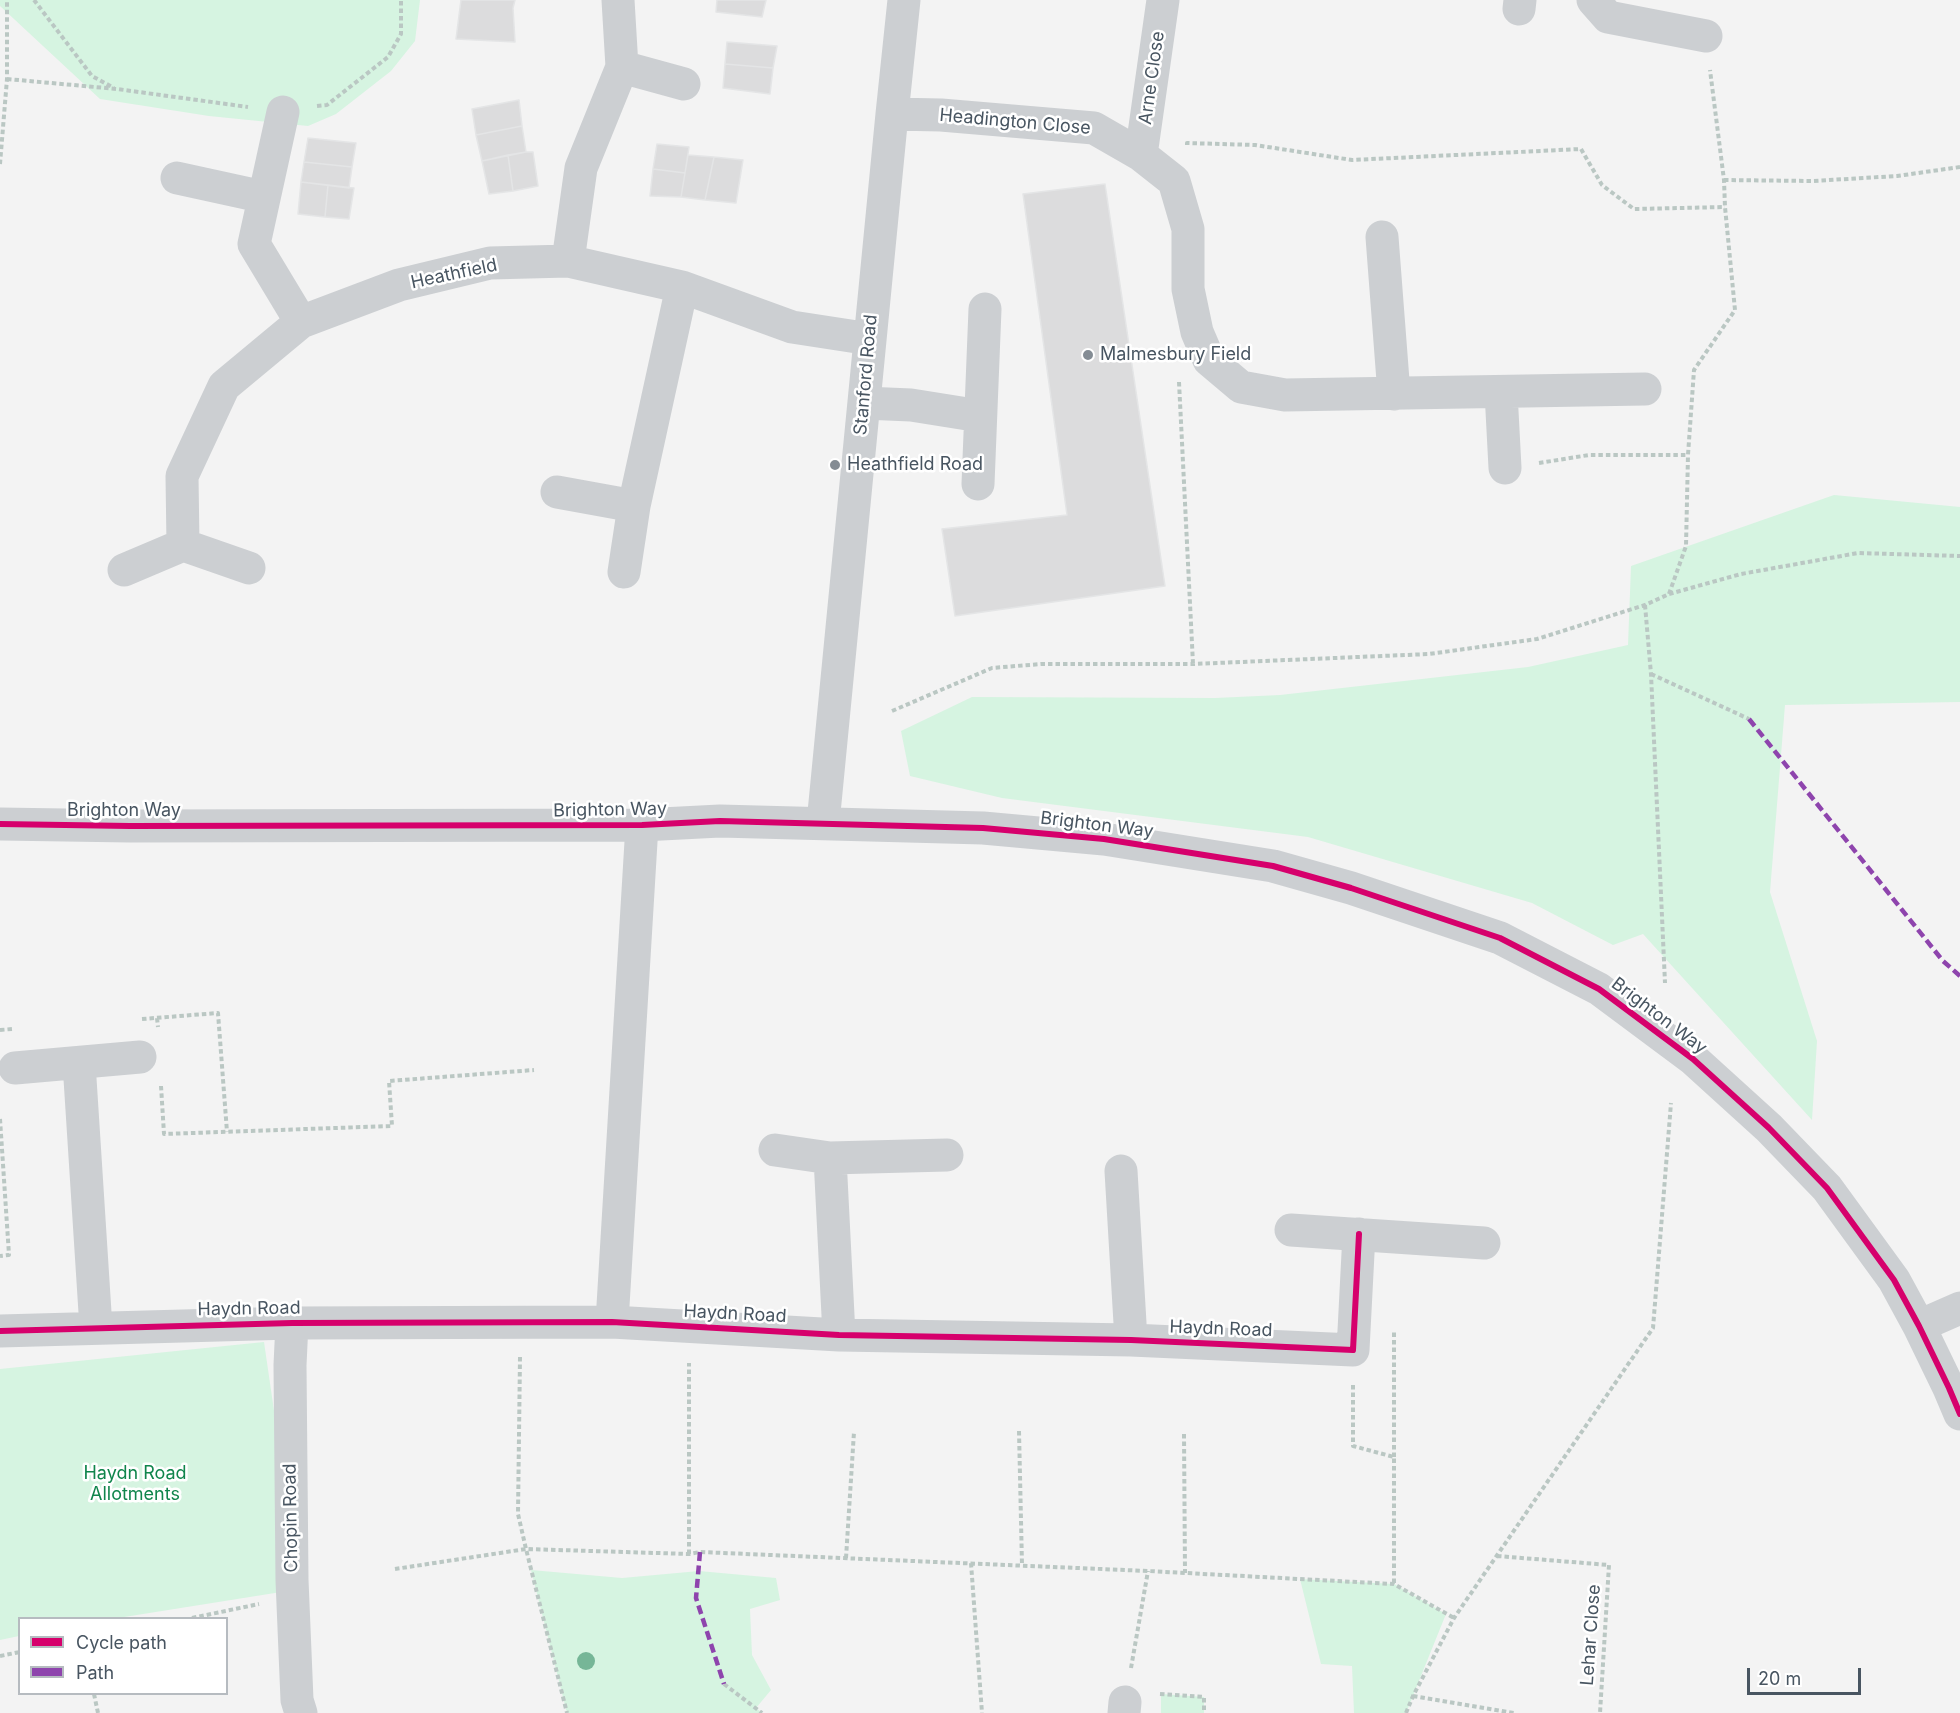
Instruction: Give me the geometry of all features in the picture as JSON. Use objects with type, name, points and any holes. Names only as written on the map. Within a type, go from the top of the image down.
[{"type":"street","points":[[568,261],[581,168],[622,67],[618,0]]},
{"type":"street","name":"Stanford Road","points":[[823,823],[904,0]]},
{"type":"street","name":"Arne Close","points":[[1142,155],[1163,0]]},
{"type":"street","points":[[1593,0],[1608,17],[1706,36]]},
{"type":"street","points":[[622,67],[684,84]]},
{"type":"street","points":[[283,111],[254,244],[301,322]]},
{"type":"street","name":"Headington Close","points":[[892,114],[941,115],[1094,128],[1142,155],[1174,181]]},
{"type":"street","points":[[177,178],[264,197]]},
{"type":"street","points":[[1174,181],[1188,229],[1188,288],[1197,332],[1209,360],[1240,387],[1285,395],[1645,389]]},
{"type":"street","points":[[1382,237],[1394,394]]},
{"type":"street","name":"Heathfield","points":[[183,545],[182,476],[224,386],[301,322],[399,285],[490,263],[568,261],[682,287],[792,327],[870,339]]},
{"type":"street","points":[[624,572],[634,506],[682,287]]},
{"type":"street","points":[[978,484],[985,309]]},
{"type":"street","points":[[1501,392],[1505,468]]},
{"type":"street","points":[[864,403],[911,405],[980,416]]},
{"type":"street","points":[[557,492],[634,506]]},
{"type":"street","points":[[124,570],[183,545],[249,568]]},
{"type":"street","name":"Brighton Way","points":[[0,824],[642,825],[720,821],[1005,830],[1104,840],[1273,866],[1351,888],[1500,938],[1599,988],[1693,1059],[1769,1128],[1827,1188],[1894,1280],[1919,1326],[1960,1414]]},
{"type":"street","points":[[612,1322],[642,825]]},
{"type":"street","points":[[15,1068],[140,1057]]},
{"type":"street","points":[[79,1063],[96,1328]]},
{"type":"street","points":[[775,1150],[830,1158],[947,1155]]},
{"type":"street","points":[[830,1158],[839,1335]]},
{"type":"street","points":[[1122,1171],[1131,1340]]},
{"type":"street","points":[[1291,1230],[1484,1243]]},
{"type":"street","points":[[1353,1350],[1359,1234]]},
{"type":"street","points":[[1919,1326],[1960,1308]]},
{"type":"street","name":"Haydn Road","points":[[0,1331],[292,1323],[612,1322],[839,1335],[1131,1340],[1353,1350]]},
{"type":"street","name":"Chopin Road","points":[[292,1323],[290,1365],[292,1580],[297,1700],[301,1713]]},
{"type":"path","points":[[0,164],[7,79],[7,0]]},
{"type":"path","points":[[7,79],[117,89],[92,76],[34,0]]},
{"type":"path","points":[[1669,594],[1686,546],[1688,454],[1694,370],[1736,310],[1724,180],[1706,36]]},
{"type":"path","points":[[1174,181],[1187,143],[1256,145],[1352,160],[1581,149],[1602,185],[1634,208],[1725,207]]},
{"type":"path","points":[[1724,180],[1825,180],[1897,176],[1960,168]]},
{"type":"path","points":[[1193,664],[1178,369],[1197,332]]},
{"type":"path","points":[[1505,468],[1589,455],[1688,454]]},
{"type":"path","points":[[892,711],[992,668],[1041,664],[1193,664],[1429,654],[1537,639],[1645,605],[1669,594],[1741,574],[1858,553],[1960,556]]},
{"type":"path","points":[[1645,605],[1651,674],[1665,982]]},
{"type":"path","points":[[1651,674],[1749,719]]},
{"type":"path","points":[[218,1012],[227,1132]]},
{"type":"path","points":[[164,1134],[392,1126],[389,1081],[534,1070]]},
{"type":"path","points":[[1406,1713],[1454,1618],[1653,1328],[1671,1103]]},
{"type":"path","points":[[0,1119],[9,1255],[0,1256]]},
{"type":"path","points":[[1394,1332],[1394,1584]]},
{"type":"path","points":[[1353,1350],[1353,1446],[1394,1457]]},
{"type":"path","points":[[520,1352],[518,1514],[567,1713]]},
{"type":"path","points":[[689,1360],[689,1554]]},
{"type":"path","points":[[1019,1431],[1022,1565]]},
{"type":"path","points":[[846,1558],[854,1432]]},
{"type":"path","points":[[1184,1434],[1185,1573]]},
{"type":"path","points":[[395,1569],[526,1549],[689,1554],[700,1552],[1022,1565],[1394,1584],[1454,1618]]},
{"type":"path","points":[[971,1563],[982,1713]]},
{"type":"path","points":[[1148,1571],[1125,1702],[1204,1697],[1204,1713]]},
{"type":"path","points":[[197,1617],[260,1604]]},
{"type":"path","points":[[0,1656],[18,1652]]},
{"type":"path","points":[[724,1684],[762,1713]]},
{"type":"path","points":[[94,1695],[99,1713]]},
{"type":"path","points":[[1413,1696],[1514,1713]]},
{"type":"green space","points":[[0,0],[420,0],[415,41],[391,71],[336,114],[308,126],[209,116],[100,99],[0,6]]},
{"type":"green space","points":[[1834,495],[1960,507],[1960,702],[1785,705],[1770,892],[1817,1041],[1812,1120],[1643,934],[1613,945],[1532,903],[1308,837],[1002,798],[910,776],[901,731],[972,697],[1215,698],[1280,695],[1528,667],[1628,645],[1631,566]]},
{"type":"green space","name":"Haydn Road Allotments","points":[[264,1342],[300,1589],[124,1617],[18,1617],[18,1636],[0,1640],[0,1369]]},
{"type":"green space","points":[[531,1570],[622,1578],[699,1571],[776,1578],[780,1600],[750,1609],[752,1655],[771,1690],[756,1708],[762,1713],[567,1713]]},
{"type":"green space","points":[[1300,1579],[1394,1584],[1446,1614],[1406,1713],[1354,1713],[1352,1666],[1321,1664]]},
{"type":"green space","points":[[1161,1694],[1204,1697],[1204,1713],[1161,1713]]},
{"type":"building","points":[[461,0],[515,0],[513,8],[515,42],[456,39]]},
{"type":"building","points":[[717,0],[766,0],[762,17],[716,12]]},
{"type":"building","points":[[727,42],[777,46],[773,68],[725,64]]},
{"type":"building","points":[[725,64],[773,68],[770,94],[723,88]]},
{"type":"building","points":[[519,100],[522,126],[476,135],[472,109]]},
{"type":"building","points":[[522,126],[526,152],[482,161],[476,135]]},
{"type":"building","points":[[308,138],[356,143],[352,167],[304,162]]},
{"type":"building","points":[[657,144],[689,147],[685,173],[653,169]]},
{"type":"building","points":[[533,152],[538,186],[513,191],[508,155]]},
{"type":"building","points":[[508,155],[513,191],[489,194],[482,161]]},
{"type":"building","points":[[688,155],[714,157],[705,200],[681,197]]},
{"type":"building","points":[[714,157],[743,160],[736,203],[705,200]]},
{"type":"building","points":[[304,162],[352,167],[349,188],[301,182]]},
{"type":"building","points":[[653,169],[685,173],[681,197],[650,196]]},
{"type":"building","points":[[301,182],[328,185],[325,217],[298,214]]},
{"type":"building","name":"Malmesbury Field","points":[[1105,184],[1165,586],[955,616],[942,529],[1067,515],[1023,194]]},
{"type":"building","points":[[328,185],[354,188],[349,219],[325,217]]},
{"type":"marked path","points":[[1749,719],[1943,961],[1960,976]]},
{"type":"marked path","points":[[700,1552],[696,1598],[724,1684]]},
{"type":"cycle path","points":[[0,824],[642,825],[720,821],[983,828],[1104,839],[1273,866],[1351,888],[1500,938],[1599,989],[1693,1059],[1769,1128],[1827,1188],[1894,1280],[1919,1326],[1960,1414]]},
{"type":"cycle path","points":[[0,1331],[292,1323],[612,1322],[839,1335],[1131,1340],[1353,1350],[1359,1234]]},
{"type":"place","name":"Malmesbury Field","points":[[1088,355]]},
{"type":"place","name":"Heathfield Road","points":[[835,465]]}]
